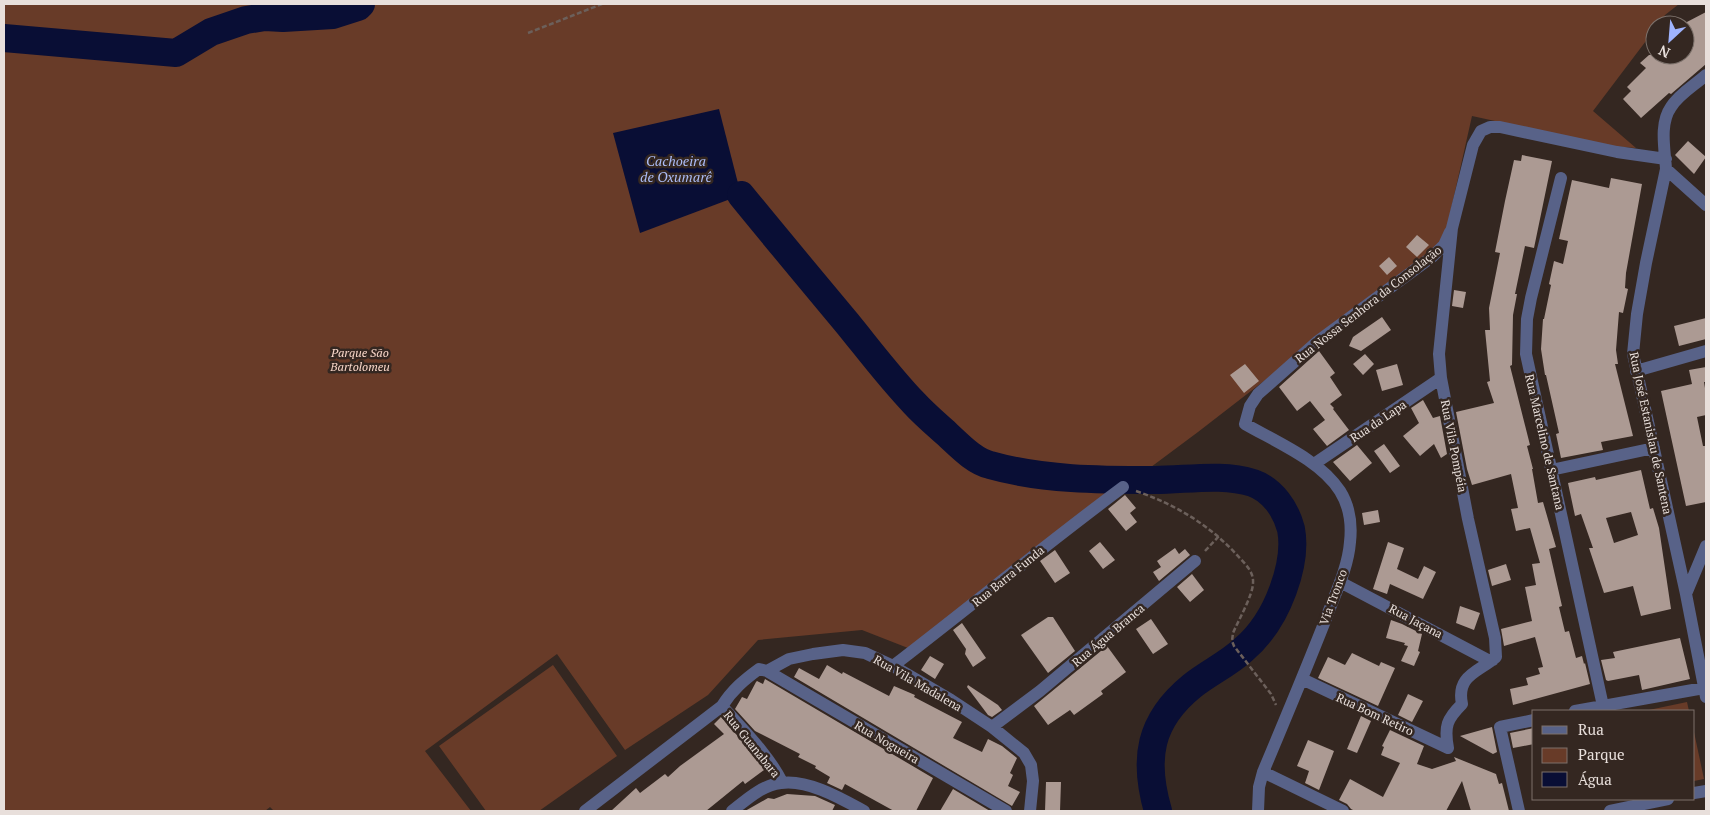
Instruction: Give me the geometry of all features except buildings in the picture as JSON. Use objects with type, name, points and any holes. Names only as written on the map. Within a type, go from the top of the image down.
[{"type":"street","name":"Rua José Estanislau de Santena","points":[[1705,692],[1686,594],[1636,371],[1632,344],[1666,164],[1664,128],[1666,117],[1670,107],[1706,75]]},
{"type":"street","points":[[1452,228],[1472,145],[1481,131],[1490,127],[1500,126],[1666,164],[1706,205]]},
{"type":"street","name":"Rua Marcelino de Santana","points":[[1561,178],[1531,298],[1526,338],[1529,373],[1602,706]]},
{"type":"street","name":"Rua Vila Pompéia","points":[[1452,228],[1439,354],[1441,378],[1468,519],[1495,638],[1496,657],[1493,660]]},
{"type":"street","name":"Rua Nossa Senhora da Consolação","points":[[1245,424],[1250,406],[1258,394],[1318,341],[1432,257],[1444,244],[1452,228]]},
{"type":"street","points":[[1636,371],[1706,351]]},
{"type":"street","name":"Rua da Lapa","points":[[1314,464],[1441,378]]},
{"type":"street","name":"Via Tronco","points":[[1245,424],[1314,464],[1328,477],[1340,492],[1349,512],[1351,527],[1350,544],[1340,582],[1263,772],[1256,807],[1258,811]]},
{"type":"street","points":[[1551,470],[1654,448]]},
{"type":"street","name":"Rua Barra Funda","points":[[893,666],[1123,487]]},
{"type":"street","points":[[1686,594],[1706,546]]},
{"type":"street","name":"Rua Água Branca","points":[[992,727],[1040,691],[1195,561]]},
{"type":"street","name":"Rua Jaçana","points":[[1340,582],[1488,660],[1493,660]]},
{"type":"street","name":"Rua Vila Madalena","points":[[585,811],[722,706],[729,694],[759,669],[768,671],[789,659],[843,650],[865,653],[893,666],[992,727],[1024,753],[1031,765],[1033,781],[1030,811]]},
{"type":"street","name":"Rua Bom Retiro","points":[[1302,679],[1448,748],[1445,732],[1450,716],[1462,704],[1460,695],[1462,686],[1467,678],[1493,660]]},
{"type":"street","name":"Rua Nogueira","points":[[768,671],[1006,811]]},
{"type":"street","points":[[1580,710],[1705,692]]},
{"type":"street","name":"Rua Guanabara","points":[[722,706],[777,772],[782,782]]},
{"type":"street","points":[[1519,811],[1500,727],[1532,720]]},
{"type":"street","points":[[1263,772],[1343,811]]},
{"type":"street","points":[[732,811],[754,794],[782,782],[808,785],[841,798],[864,811]]},
{"type":"street","points":[[1610,811],[1624,810],[1664,800]]},
{"type":"path","points":[[528,34],[602,4]]},
{"type":"path","points":[[1123,487],[1173,506],[1197,520],[1219,536],[1249,569],[1252,576],[1252,589],[1233,634],[1232,641],[1246,663],[1271,694],[1284,722]]},
{"type":"path","points":[[1195,561],[1219,536]]},
{"type":"green space","name":"Parque São Bartolomeu","points":[[4,4],[1679,4],[1665,15],[1645,15],[1645,42],[1593,111],[1636,148],[1610,146],[1472,116],[1447,227],[1442,239],[1433,250],[1198,432],[908,648],[862,630],[758,640],[708,695],[625,750],[557,654],[425,751],[471,811],[274,811],[270,807],[265,811],[4,811]]},
{"type":"green space","points":[[553,665],[617,756],[539,811],[486,811],[439,746]]},
{"type":"green space","points":[[1687,702],[1689,710],[1649,710]]},
{"type":"green space","points":[[1695,737],[1704,779],[1695,781]]},
{"type":"water","name":"Cachoeira de Oxumarê","points":[[719,109],[741,195],[640,233],[613,133]]},
{"type":"waterway","points":[[4,38],[176,53],[211,32],[246,20],[265,17],[283,18],[333,15],[358,7],[361,4]]},
{"type":"waterway","points":[[741,195],[888,374],[922,411],[957,444],[978,460],[990,465],[1030,474],[1072,478],[1113,480],[1229,478],[1260,486],[1267,490],[1278,502],[1286,515],[1292,537],[1292,553],[1286,583],[1272,614],[1250,644],[1231,660],[1192,686],[1166,713],[1158,727],[1153,742],[1151,758],[1153,792],[1158,811]]}]
